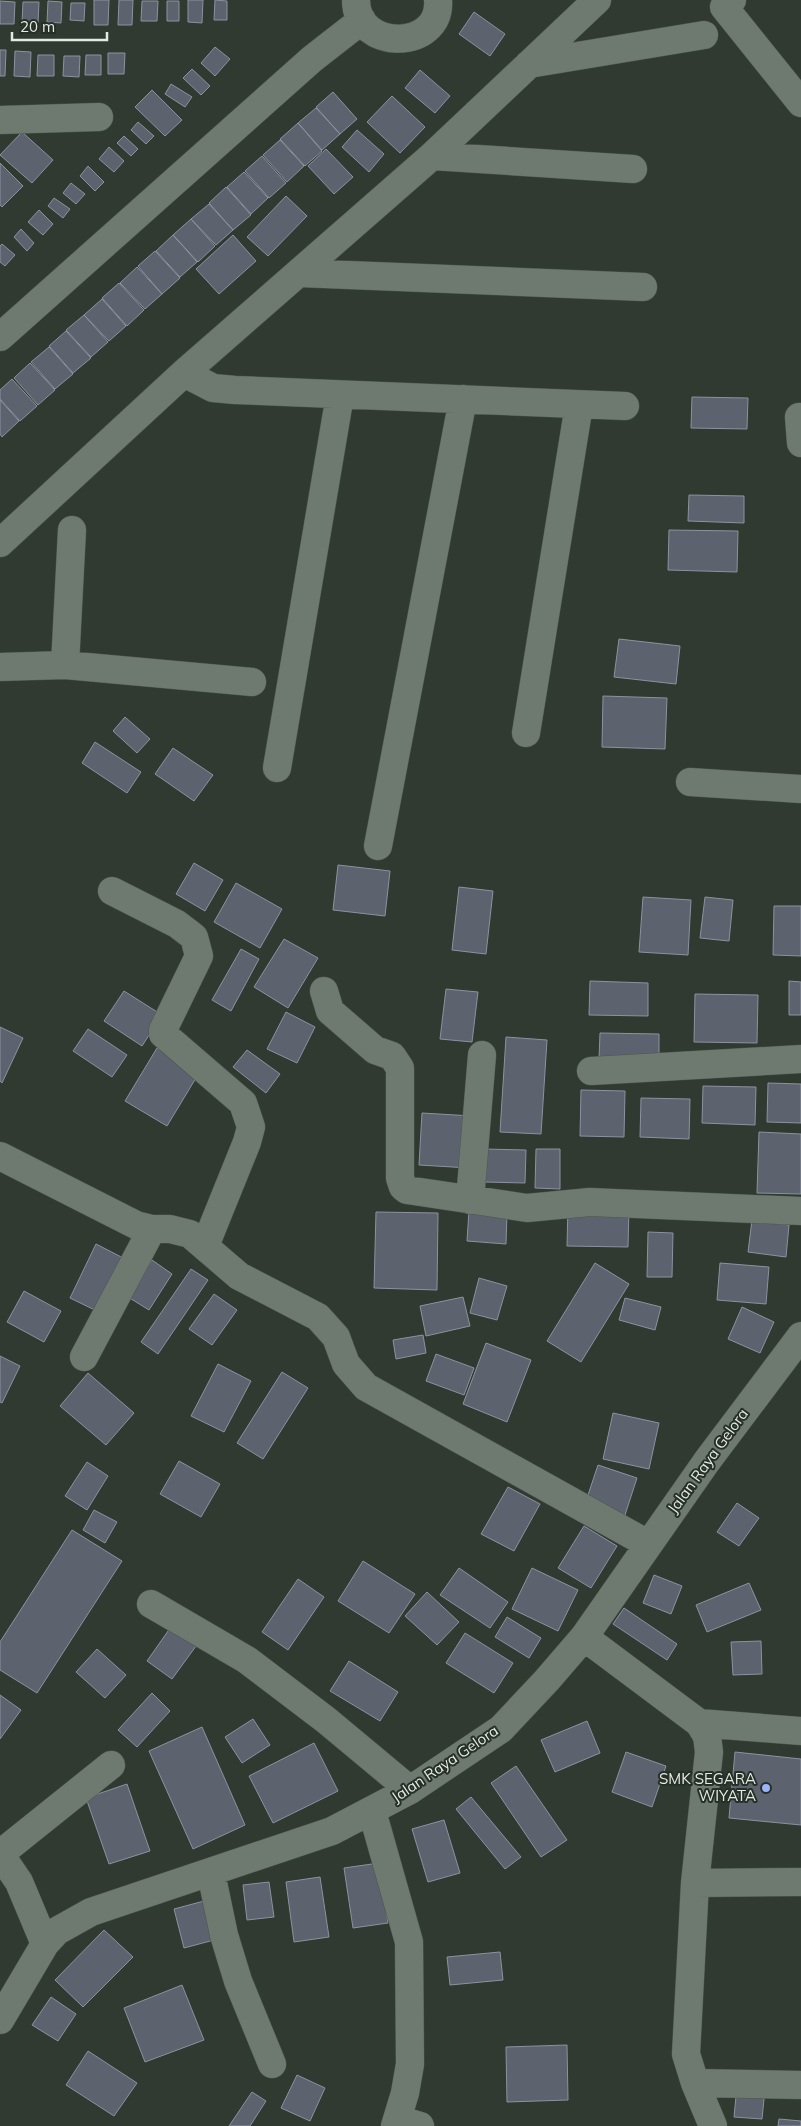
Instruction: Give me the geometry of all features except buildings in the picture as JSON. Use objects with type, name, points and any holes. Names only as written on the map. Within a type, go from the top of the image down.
[{"type":"street","points":[[0,337],[312,59],[359,10],[373,32],[389,39],[406,40],[421,33],[433,21],[439,5],[438,0]]},
{"type":"street","points":[[0,543],[184,373],[432,156],[598,0]]},
{"type":"street","points":[[732,0],[724,7],[801,103]]},
{"type":"street","points":[[530,64],[704,35]]},
{"type":"street","points":[[0,120],[99,117]]},
{"type":"street","points":[[432,156],[633,170]]},
{"type":"street","points":[[299,273],[643,287]]},
{"type":"street","points":[[184,373],[213,388],[625,406]]},
{"type":"street","points":[[277,768],[340,395]]},
{"type":"street","points":[[378,846],[463,400]]},
{"type":"street","points":[[526,733],[579,405]]},
{"type":"street","points":[[65,665],[72,530]]},
{"type":"street","points":[[0,667],[65,665],[252,682]]},
{"type":"street","points":[[690,782],[801,789]]},
{"type":"street","points":[[112,891],[177,924],[194,938],[199,956],[163,1030],[163,1034],[243,1103],[250,1120],[251,1127],[247,1142],[205,1246]]},
{"type":"street","points":[[324,992],[330,1011],[375,1050],[392,1056],[400,1068],[400,1178],[402,1187],[407,1190],[527,1208],[590,1202],[801,1211]]},
{"type":"street","points":[[470,1200],[482,1055]]},
{"type":"street","points":[[591,1071],[801,1060]]},
{"type":"street","points":[[0,1156],[136,1225],[152,1229],[170,1229],[190,1234],[240,1276],[318,1317],[328,1325],[336,1337],[346,1364],[366,1387],[648,1544]]},
{"type":"street","points":[[84,1357],[152,1229]]},
{"type":"street","name":"Jalan Raya Gelora","points":[[0,2020],[46,1944],[57,1931],[91,1912],[332,1831],[410,1790],[501,1728],[547,1680],[584,1637],[707,1461],[801,1336]]},
{"type":"street","points":[[151,1604],[247,1660],[326,1720],[410,1790]]},
{"type":"street","points":[[584,1637],[699,1723],[707,1736],[709,1752],[695,1883],[686,2054],[695,2083],[713,2126]]},
{"type":"street","points":[[699,1723],[801,1731]]},
{"type":"street","points":[[46,1944],[19,1882],[0,1854],[111,1765]]},
{"type":"street","points":[[372,1811],[409,1942],[410,2064],[405,2093],[404,2124]]},
{"type":"street","points":[[211,1873],[224,1935],[238,1980],[272,2064]]},
{"type":"street","points":[[695,1883],[801,1882]]},
{"type":"street","points":[[695,2083],[801,2085]]},
{"type":"place","name":"SMK SEGARA WIYATA","points":[[766,1788]]}]
